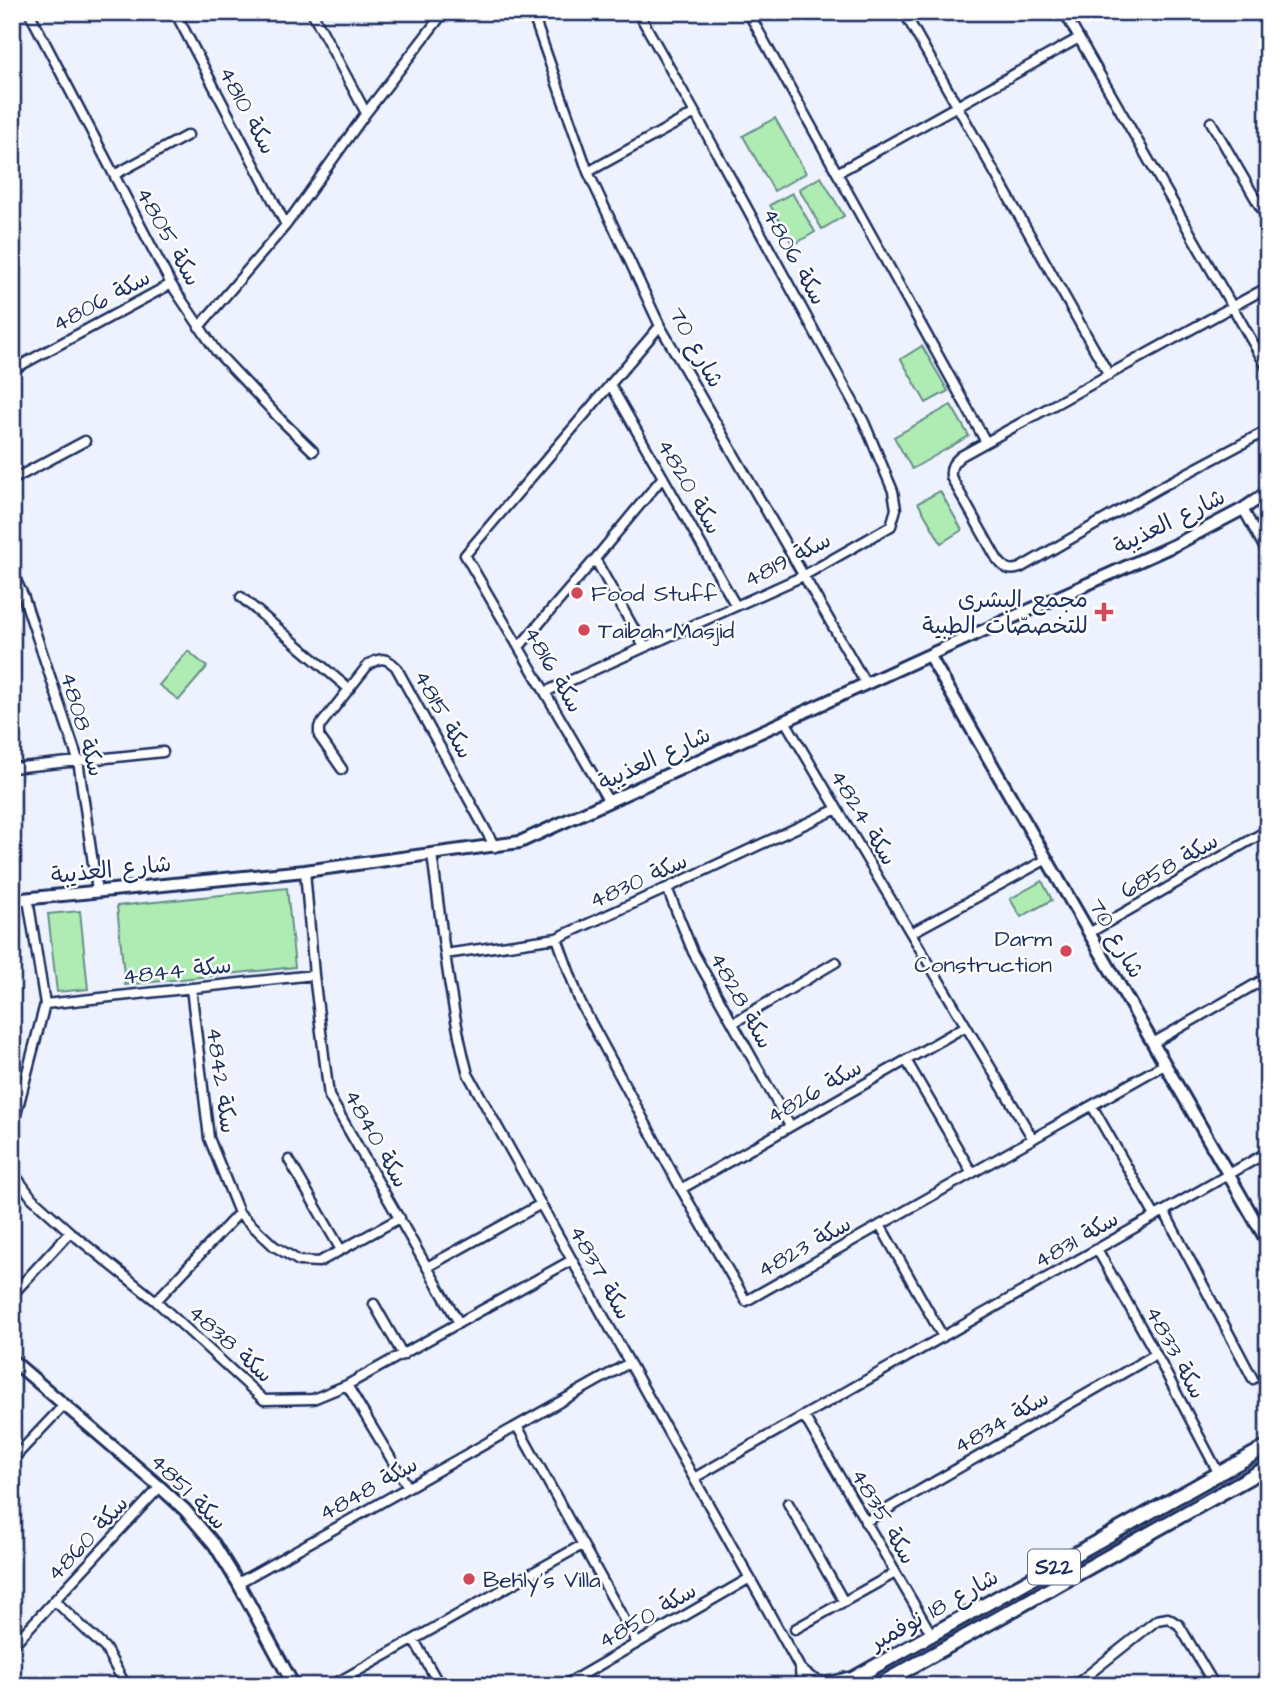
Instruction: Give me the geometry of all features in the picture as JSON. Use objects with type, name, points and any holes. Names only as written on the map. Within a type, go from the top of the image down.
[{"type":"main road","name":"شارع 18 نوفمبر","points":[[840,1686],[1268,1446]]},
{"type":"main road","name":"شارع 18 نوفمبر","points":[[877,1686],[1268,1467]]},
{"type":"street","name":"سكة 4805","points":[[29,12],[171,284],[216,351],[313,451]]},
{"type":"street","name":"سكة 4810","points":[[175,12],[286,225]]},
{"type":"street","points":[[312,12],[366,113]]},
{"type":"street","points":[[199,327],[286,225],[366,113],[444,12]]},
{"type":"street","name":"شارع 70","points":[[531,12],[588,172],[660,326],[866,684]]},
{"type":"street","name":"سكة 4806","points":[[638,12],[864,422],[893,491],[896,509],[891,526]]},
{"type":"street","points":[[748,12],[986,442]]},
{"type":"street","points":[[904,12],[1110,375]]},
{"type":"street","points":[[1064,12],[1268,369]]},
{"type":"street","points":[[837,173],[1079,38]]},
{"type":"street","points":[[588,172],[695,113]]},
{"type":"street","points":[[1211,122],[1268,220]]},
{"type":"street","points":[[114,174],[188,135]]},
{"type":"street","name":"سكة 4806","points":[[12,370],[171,284]]},
{"type":"street","points":[[1268,287],[961,456],[950,470],[951,477],[1002,566],[1013,570],[1268,430]]},
{"type":"street","points":[[610,384],[660,326]]},
{"type":"street","name":"سكة 4820","points":[[610,384],[736,606]]},
{"type":"street","name":"سكة 4816","points":[[609,802],[465,555],[610,384]]},
{"type":"street","points":[[12,480],[85,441]]},
{"type":"street","points":[[519,647],[663,477]]},
{"type":"street","name":"شارع العذيبة","points":[[12,900],[305,871],[520,842],[929,654],[1178,544],[1243,509],[1268,492]]},
{"type":"street","points":[[1243,509],[1268,554]]},
{"type":"street","name":"سكة 4819","points":[[545,692],[803,576],[891,526]]},
{"type":"street","points":[[595,559],[644,647]]},
{"type":"street","name":"سكة 4808","points":[[12,572],[23,595],[78,760],[97,891]]},
{"type":"street","points":[[12,599],[23,595]]},
{"type":"street","points":[[241,597],[349,689]]},
{"type":"street","name":"شارع 70","points":[[929,654],[1268,1243]]},
{"type":"street","name":"سكة 4815","points":[[342,769],[318,736],[319,727],[368,665],[384,658],[396,667],[495,847]]},
{"type":"street","name":"سكة 4824","points":[[785,720],[1032,1139]]},
{"type":"street","points":[[12,768],[163,752]]},
{"type":"street","name":"سكة 4830","points":[[445,954],[557,938],[837,809]]},
{"type":"street","name":"سكة 6858","points":[[1090,933],[1268,830]]},
{"type":"street","name":"سكة 4837","points":[[432,854],[445,954],[468,1074],[800,1668],[802,1686]]},
{"type":"street","points":[[911,933],[1047,859]]},
{"type":"street","name":"سكة 4840","points":[[305,871],[328,1096],[459,1323]]},
{"type":"street","name":"سكة 4828","points":[[667,888],[693,952],[790,1126]]},
{"type":"street","points":[[12,1130],[45,1004],[27,899]]},
{"type":"street","name":"سكة 4823","points":[[557,938],[580,1002],[681,1189],[746,1301],[1165,1064]]},
{"type":"street","points":[[733,1023],[836,962]]},
{"type":"street","name":"سكة 4844","points":[[45,1004],[314,975]]},
{"type":"street","points":[[1153,1043],[1268,977]]},
{"type":"street","name":"سكة 4842","points":[[191,988],[208,1138],[239,1213],[274,1246],[299,1261],[319,1262],[400,1218]]},
{"type":"street","name":"سكة 4826","points":[[681,1189],[966,1026]]},
{"type":"street","points":[[906,1060],[972,1173]]},
{"type":"street","points":[[1092,1106],[1155,1216]]},
{"type":"street","name":"سكة 4831","points":[[694,1478],[1268,1152]]},
{"type":"street","points":[[289,1160],[341,1250]]},
{"type":"street","name":"سكة 4838","points":[[12,1171],[32,1198],[156,1301],[264,1400],[313,1399],[347,1385],[572,1260]]},
{"type":"street","points":[[427,1266],[541,1204]]},
{"type":"street","points":[[1164,1211],[1254,1379]]},
{"type":"street","points":[[156,1301],[239,1213]]},
{"type":"street","points":[[880,1225],[943,1337]]},
{"type":"street","points":[[12,1295],[70,1231]]},
{"type":"street","name":"سكة 4833","points":[[1097,1250],[1219,1474]]},
{"type":"street","points":[[374,1304],[402,1354]]},
{"type":"street","name":"سكة 4834","points":[[865,1522],[1156,1354]]},
{"type":"street","name":"سكة 4851","points":[[12,1360],[185,1510],[214,1544],[238,1583],[293,1686]]},
{"type":"street","name":"سكة 4848","points":[[238,1583],[629,1363]]},
{"type":"street","points":[[347,1385],[408,1487]]},
{"type":"street","points":[[12,1460],[64,1405]]},
{"type":"street","name":"سكة 4835","points":[[804,1416],[932,1635]]},
{"type":"street","points":[[517,1426],[637,1643]]},
{"type":"street","name":"سكة 4860","points":[[12,1646],[160,1487]]},
{"type":"street","points":[[788,1503],[844,1602]]},
{"type":"street","points":[[331,1686],[582,1545]]},
{"type":"street","points":[[795,1629],[895,1573]]},
{"type":"street","name":"سكة 4850","points":[[563,1686],[750,1578]]},
{"type":"street","points":[[55,1601],[105,1648],[126,1686]]},
{"type":"street","points":[[1074,1686],[1157,1620],[1168,1618],[1179,1625],[1215,1686]]},
{"type":"street","points":[[414,1640],[440,1686]]},
{"type":"street","points":[[800,1668],[807,1676],[820,1682],[837,1681],[862,1673]]},
{"type":"green space","points":[[775,118],[806,173],[774,191],[743,136]]},
{"type":"green space","points":[[821,177],[844,216],[822,229],[799,189]]},
{"type":"green space","points":[[792,193],[815,232],[793,245],[770,205]]},
{"type":"green space","points":[[922,346],[948,391],[926,403],[901,359]]},
{"type":"green space","points":[[951,405],[969,436],[912,469],[894,437]]},
{"type":"green space","points":[[940,491],[962,530],[941,543],[918,503]]},
{"type":"green space","points":[[188,651],[207,667],[179,700],[159,685]]},
{"type":"green space","points":[[1042,881],[1052,900],[1021,917],[1010,899]]},
{"type":"green space","points":[[287,888],[295,967],[125,985],[117,906]]},
{"type":"green space","points":[[80,911],[88,989],[57,992],[48,914]]},
{"type":"place","name":"Food Stuff","points":[[577,593]]},
{"type":"place","name":"مجمع البشرى للتخصصّات الطبية","points":[[1104,612]]},
{"type":"place","name":"Taibah Masjid","points":[[584,630]]},
{"type":"place","name":"Darm Construction","points":[[1066,951]]},
{"type":"place","name":"Behly's Villa","points":[[469,1579]]}]
